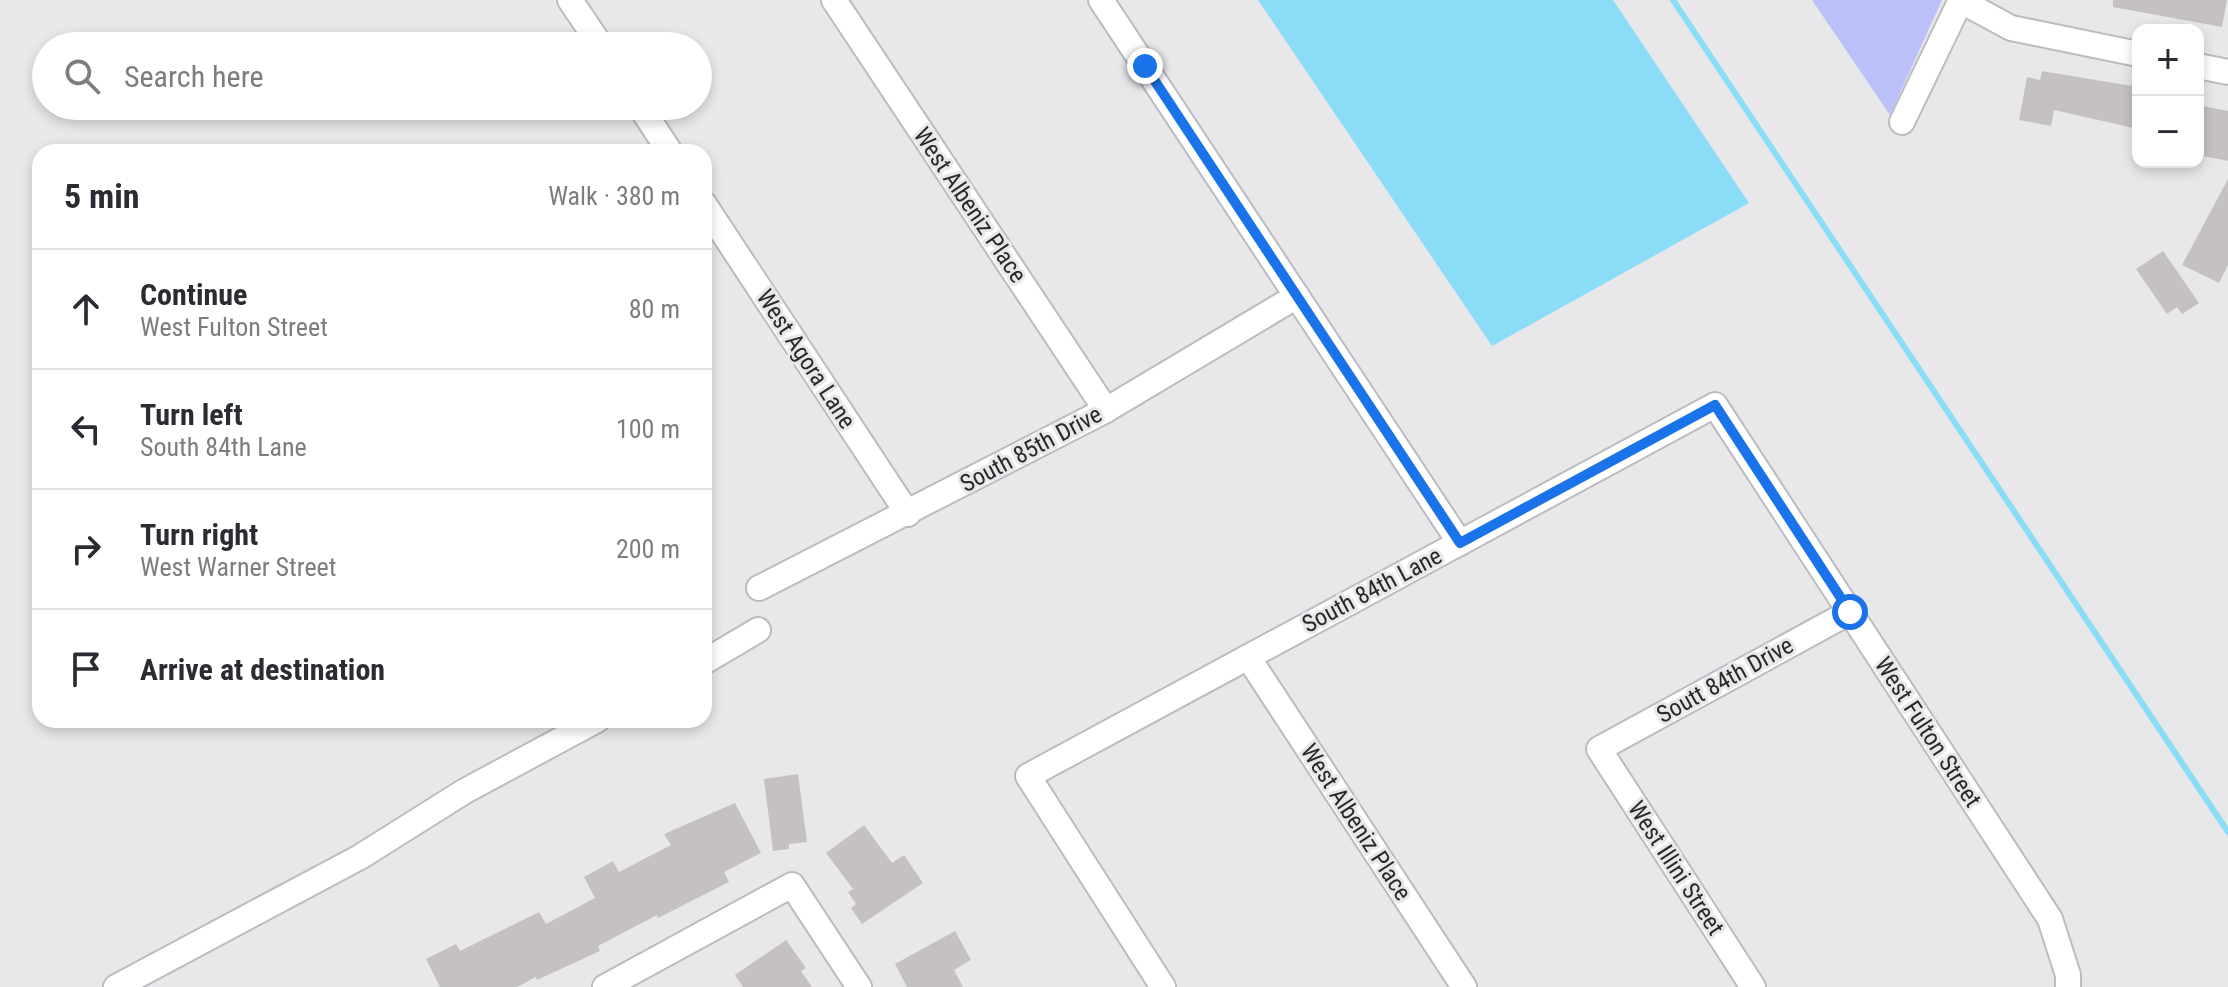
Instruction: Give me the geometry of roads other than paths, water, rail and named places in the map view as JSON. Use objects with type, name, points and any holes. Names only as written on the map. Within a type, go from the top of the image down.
[{"type":"street","points":[[570,0],[592,32]]},
{"type":"street","name":"West Albeniz Place","points":[[834,0],[1106,410]]},
{"type":"street","points":[[1101,0],[1460,543]]},
{"type":"street","points":[[1902,122],[1961,0],[2011,28],[2132,53]]},
{"type":"street","points":[[2204,67],[2228,72]]},
{"type":"street","points":[[649,120],[665,144]]},
{"type":"street","name":"West Agora Lane","points":[[712,216],[908,514]]},
{"type":"street","name":"South 85th Drive","points":[[759,588],[1106,410],[1297,296]]},
{"type":"street","name":"South 84th Lane","points":[[1163,987],[1028,776],[1715,405]]},
{"type":"street","name":"West Fulton Street","points":[[1715,405],[2050,919],[2068,975],[2068,987]]},
{"type":"street","name":"Soutt 84th Drive","points":[[1599,749],[1850,612]]},
{"type":"street","points":[[712,657],[758,630]]},
{"type":"street","name":"West Albeniz Place","points":[[1248,657],[1454,984]]},
{"type":"street","points":[[116,987],[360,857],[465,791],[582,728]]},
{"type":"street","name":"West Illini Street","points":[[1599,749],[1753,987]]},
{"type":"street","points":[[605,987],[792,885],[859,987]]},
{"type":"waterway","points":[[1673,0],[2228,832]]}]
